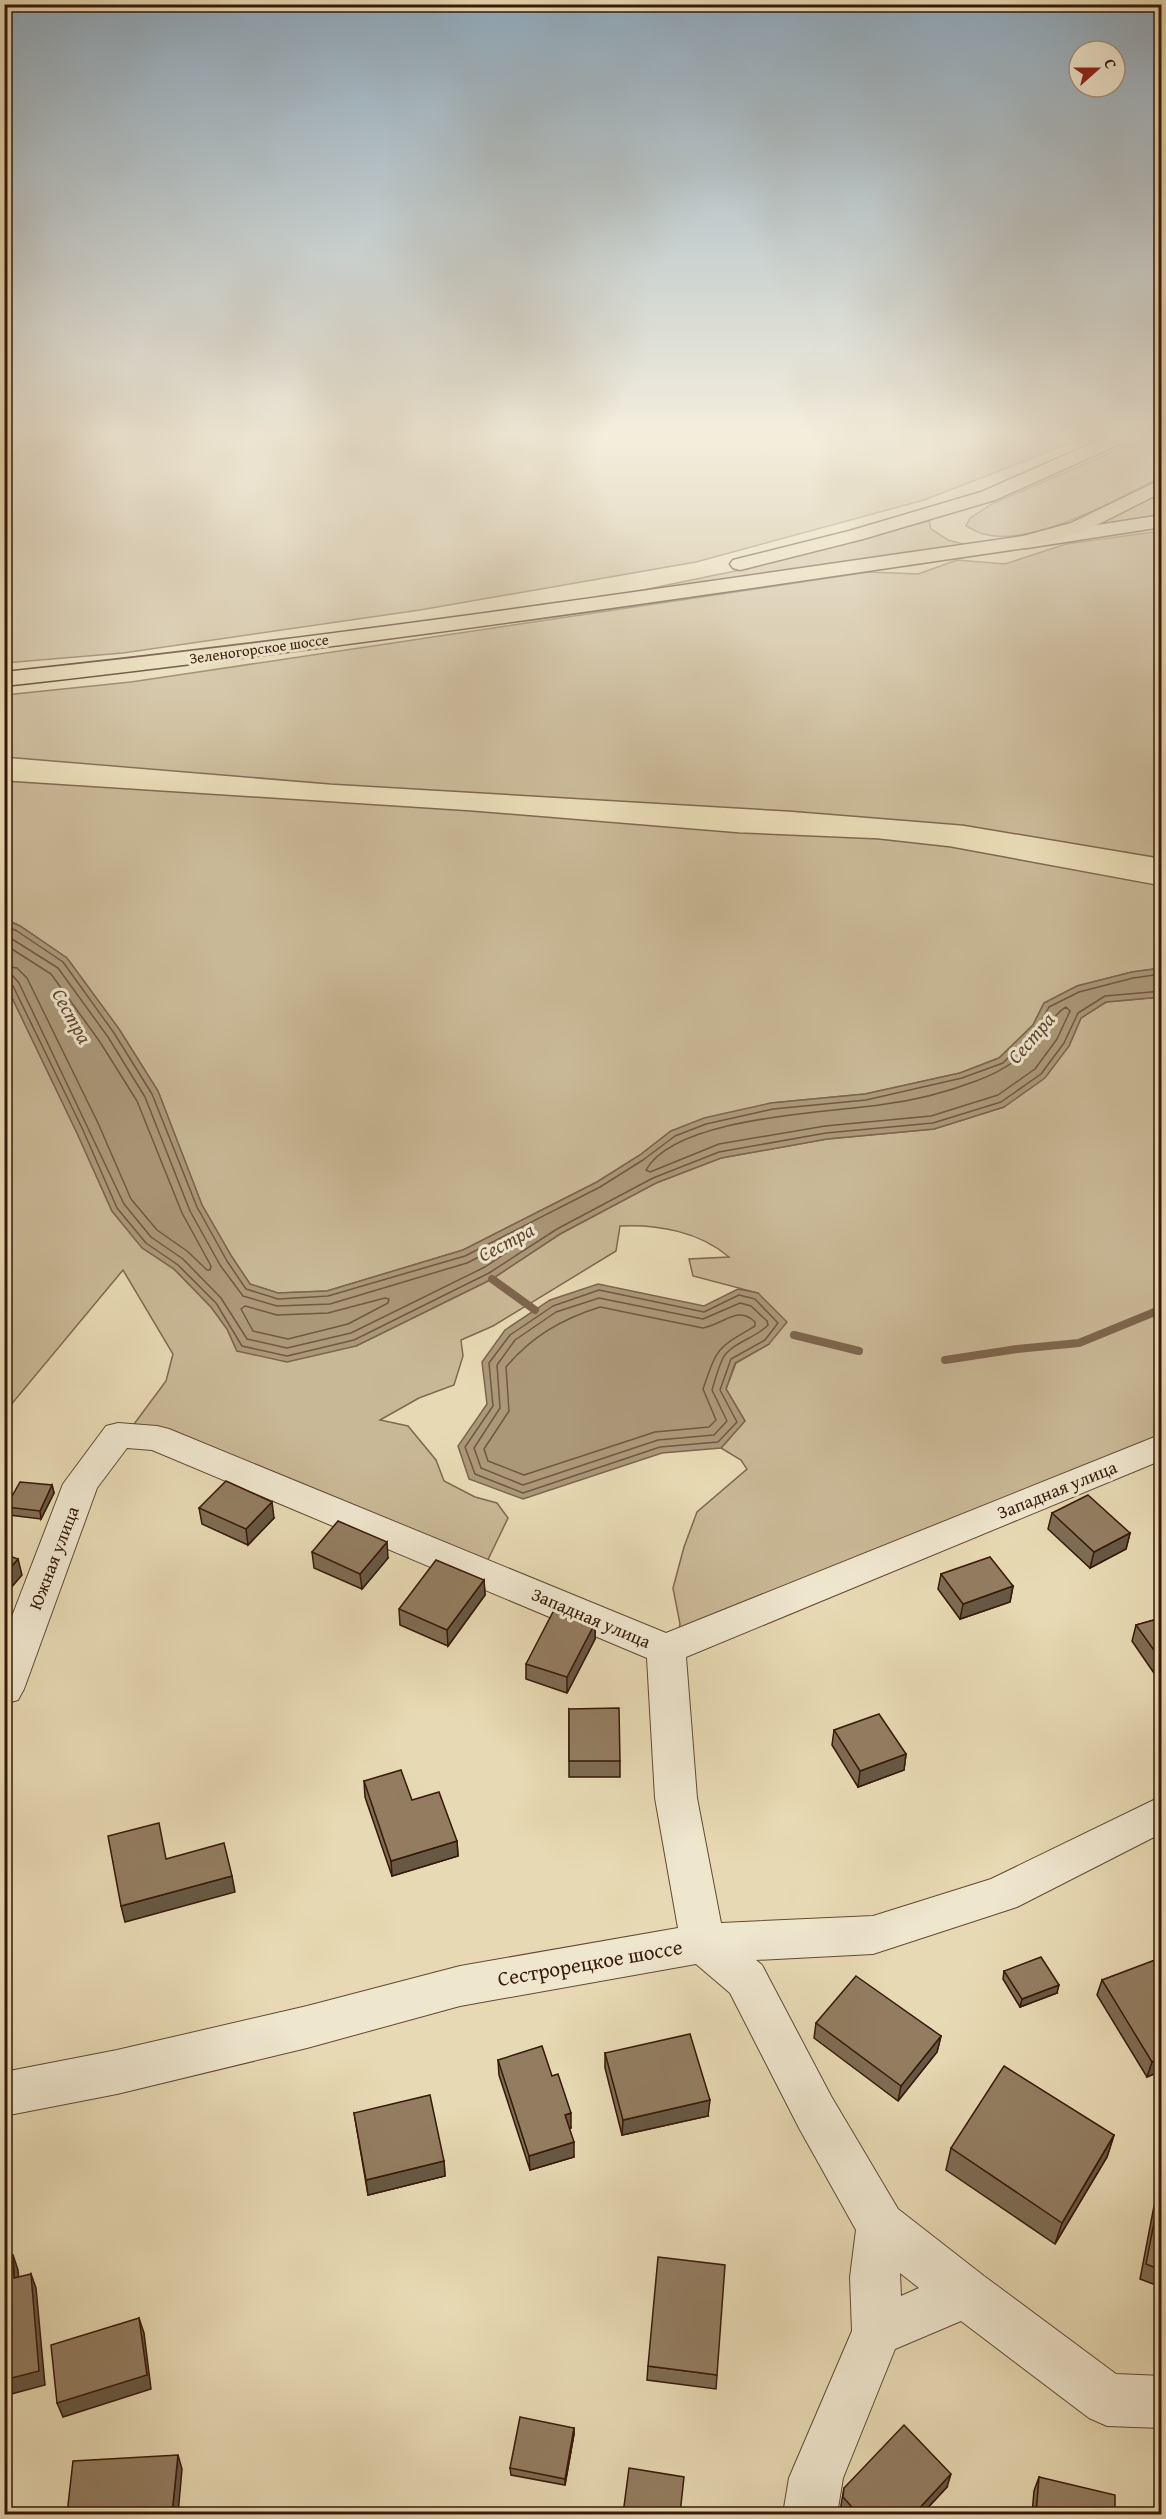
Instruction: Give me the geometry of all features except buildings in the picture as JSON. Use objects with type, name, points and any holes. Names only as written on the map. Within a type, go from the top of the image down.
[{"type":"highway","name":"Зеленогорское шоссе","points":[[512,613],[774,556]]},
{"type":"highway","name":"Зеленогорское шоссе","points":[[4,679],[189,659],[930,556]]},
{"type":"street","name":"Западная улица","points":[[118,1435],[157,1437],[666,1649],[1161,1446]]},
{"type":"street","name":"Южная улица","points":[[4,1689],[81,1484],[118,1435]]},
{"type":"street","points":[[666,1649],[676,1798],[703,1943],[746,1979],[815,2112],[881,2226],[966,2294],[1107,2400],[1161,2402]]},
{"type":"street","name":"Сестрорецкое шоссе","points":[[4,2094],[139,2067],[307,2027],[460,1986],[703,1943],[873,1935],[1002,1894],[1161,1813]]},
{"type":"street","points":[[810,2514],[816,2478],[877,2331],[875,2277],[881,2226]]},
{"type":"street","points":[[877,2331],[966,2294]]},
{"type":"shaded area","points":[[5,556],[720,556],[696,562],[420,610],[123,653],[5,663]]},
{"type":"shaded area","points":[[796,556],[897,556],[570,605],[740,570]]},
{"type":"shaded area","points":[[1031,556],[1161,556],[1161,858],[963,825],[789,811],[331,784],[5,757],[5,695],[131,682],[869,572],[918,574],[957,560],[1005,564]]},
{"type":"shaded area","points":[[4,781],[470,811],[739,833],[878,839],[950,847],[1161,886],[1161,968],[1132,972],[1077,986],[1044,1003],[1033,1025],[999,1058],[960,1073],[865,1094],[771,1103],[671,1131],[640,1155],[597,1182],[463,1250],[327,1291],[278,1293],[250,1284],[232,1257],[202,1205],[158,1091],[119,1029],[67,958],[20,926],[5,919]]},
{"type":"shaded area","points":[[5,983],[112,1211],[142,1247],[174,1269],[211,1307],[227,1329],[237,1351],[356,1346],[492,1279],[560,1234],[656,1183],[721,1158],[827,1139],[934,1129],[1004,1107],[1069,1046],[1081,1018],[1106,1002],[1161,997],[1161,1446],[676,1645],[680,1624],[673,1588],[684,1547],[697,1512],[747,1469],[741,1460],[721,1448],[745,1421],[726,1389],[736,1363],[769,1344],[758,1293],[693,1276],[689,1259],[729,1257],[705,1241],[678,1231],[649,1226],[620,1226],[616,1251],[493,1326],[461,1340],[463,1356],[454,1385],[419,1398],[380,1420],[408,1426],[436,1460],[444,1481],[475,1497],[497,1503],[508,1518],[482,1572],[126,1435],[166,1381],[173,1354],[123,1270],[5,1412]]},
{"type":"water","name":"Сестра","points":[[5,919],[20,926],[67,958],[119,1029],[158,1091],[202,1205],[232,1257],[250,1284],[278,1293],[327,1291],[463,1250],[597,1182],[640,1155],[671,1131],[704,1118],[771,1103],[865,1094],[960,1073],[999,1058],[1033,1025],[1044,1003],[1077,986],[1132,972],[1161,968],[1161,997],[1106,1002],[1081,1018],[1069,1046],[1045,1078],[1004,1107],[934,1129],[827,1139],[721,1158],[656,1183],[560,1234],[492,1279],[356,1346],[287,1362],[237,1351],[227,1329],[211,1307],[174,1269],[142,1248],[112,1211],[5,983]]},
{"type":"water","points":[[598,1284],[704,1306],[738,1289],[758,1293],[787,1322],[769,1344],[735,1363],[726,1389],[745,1421],[721,1448],[662,1453],[523,1499],[469,1479],[458,1446],[487,1404],[482,1362],[505,1330],[550,1300]]},
{"type":"waterway","points":[[492,1279],[535,1310]]},
{"type":"waterway","points":[[945,1360],[1017,1349],[1079,1343],[1162,1309]]},
{"type":"waterway","points":[[794,1335],[859,1351]]}]
